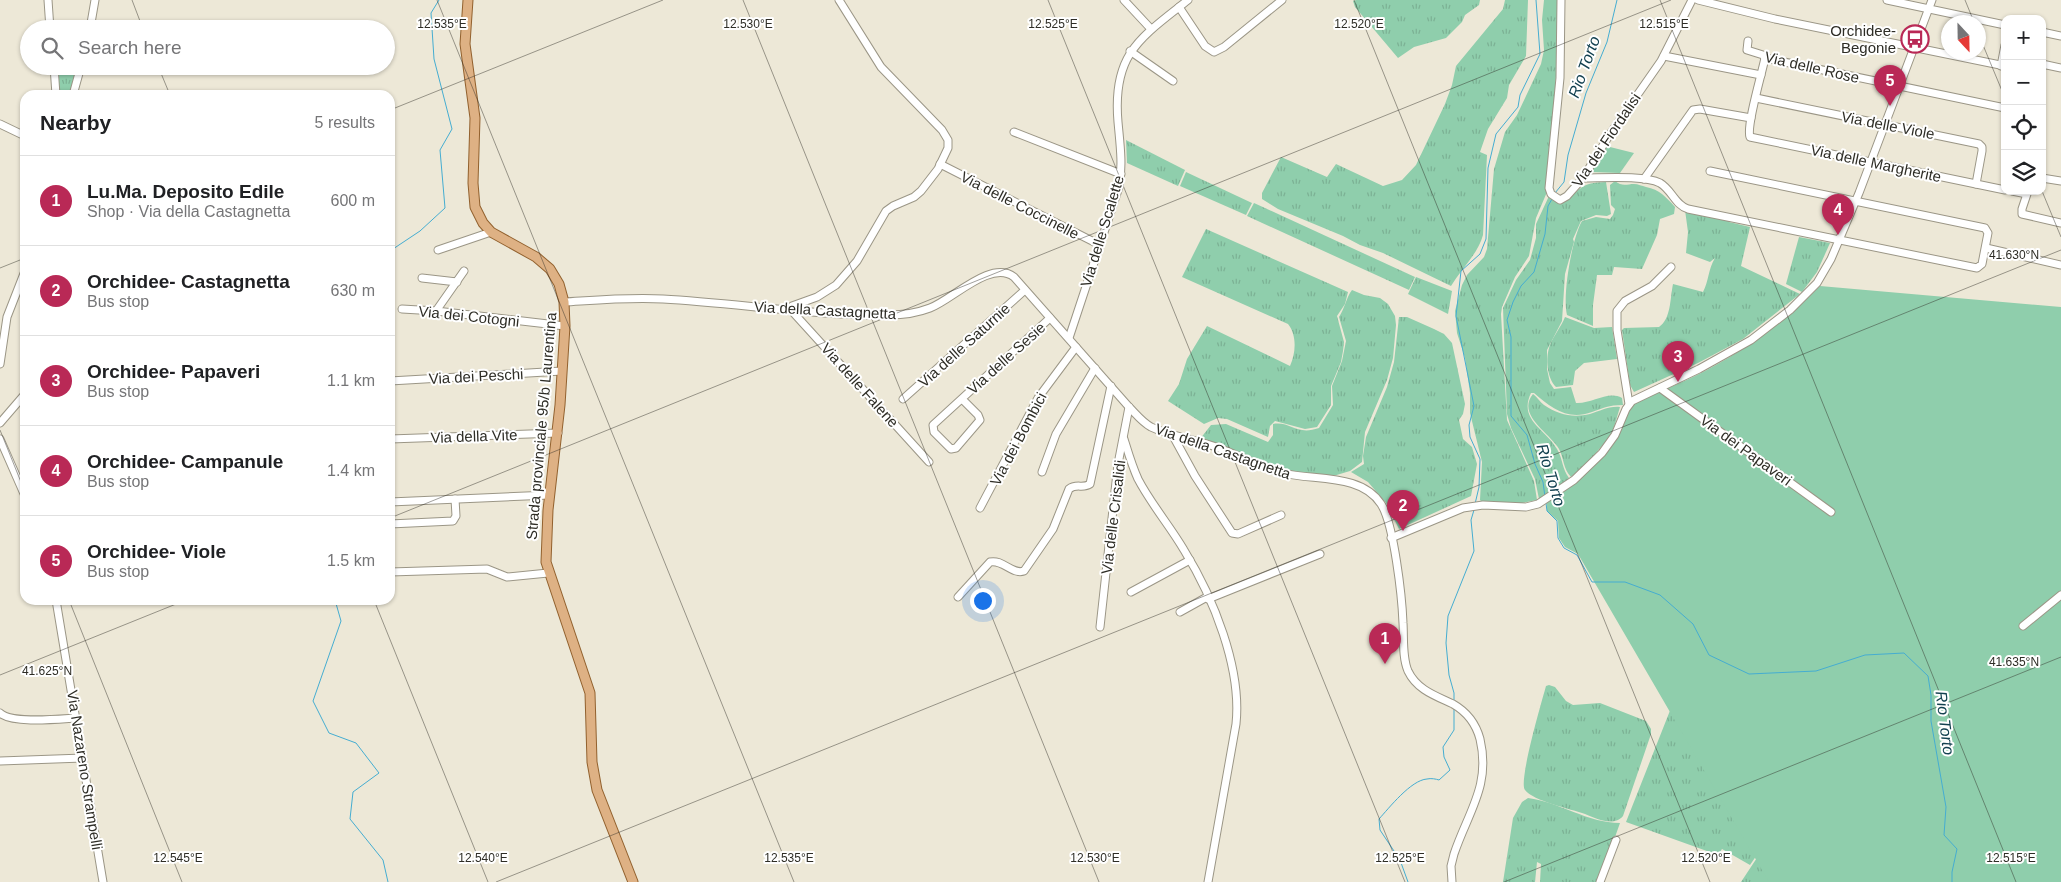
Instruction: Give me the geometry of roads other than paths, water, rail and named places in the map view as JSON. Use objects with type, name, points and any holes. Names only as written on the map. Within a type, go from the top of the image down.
[{"type":"main road","name":"Strada provinciale 95/b Laurentina","points":[[468,0],[465,44],[475,123],[473,197],[478,214],[491,232],[536,257],[548,267],[558,282],[564,302],[565,326],[558,433],[549,495],[545,551],[548,573],[589,689],[592,766],[597,790],[634,882]]},
{"type":"street","points":[[48,0],[49,20]]},
{"type":"street","points":[[92,20],[95,0]]},
{"type":"street","points":[[790,309],[820,296],[840,281],[857,261],[886,211],[890,207],[920,193],[940,164],[948,146],[944,134],[881,67],[840,0]]},
{"type":"street","points":[[1124,0],[1151,29]]},
{"type":"street","name":"Via delle Scalette","points":[[1069,338],[1118,191],[1121,174],[1116,94],[1120,74],[1130,51],[1151,29],[1188,0]]},
{"type":"street","points":[[1179,7],[1204,44],[1209,50],[1214,52],[1224,47],[1282,0]]},
{"type":"street","name":"Via dei Fiordalisi","points":[[1562,0],[1561,70],[1550,188],[1551,194],[1558,199],[1564,198],[1584,178],[1610,134],[1664,56],[1692,0]]},
{"type":"street","points":[[1698,0],[1775,19],[2001,66]]},
{"type":"street","points":[[1887,0],[2001,24]]},
{"type":"street","points":[[1628,404],[1738,348],[1783,316],[1810,292],[1820,279],[1856,201],[1932,0]]},
{"type":"street","points":[[2046,33],[2061,36]]},
{"type":"street","name":"Via delle Rose","points":[[1748,41],[1748,50],[1765,58],[2001,107]]},
{"type":"street","points":[[1130,51],[1173,81]]},
{"type":"street","points":[[1664,56],[1761,75]]},
{"type":"street","points":[[1644,179],[1693,110],[1699,109],[1751,118],[1765,58]]},
{"type":"street","points":[[2046,65],[2061,68]]},
{"type":"street","points":[[55,75],[56,90]]},
{"type":"street","points":[[74,90],[79,75]]},
{"type":"street","name":"Via delle Viole","points":[[1756,98],[1979,144],[1982,147],[1982,151],[1976,184]]},
{"type":"street","name":"Via delle Margherite","points":[[1751,118],[1748,134],[1753,138],[2001,189]]},
{"type":"street","points":[[0,124],[20,134]]},
{"type":"street","points":[[1014,132],[1121,174]]},
{"type":"street","name":"Via delle Coccinelle","points":[[940,164],[1100,245]]},
{"type":"street","points":[[1584,178],[1644,179],[1661,184],[1670,191],[1680,205],[1688,209],[1977,268],[1982,265],[1988,234],[1986,228],[1710,172]]},
{"type":"street","points":[[2046,179],[2061,181]]},
{"type":"street","points":[[2027,195],[2022,214],[2061,223]]},
{"type":"street","points":[[438,250],[491,232]]},
{"type":"street","points":[[1986,248],[2061,265]]},
{"type":"street","points":[[1391,538],[1466,507],[1526,508],[1542,501],[1576,478],[1617,433],[1628,404],[1617,330],[1617,311],[1625,301],[1652,286],[1671,267]]},
{"type":"street","points":[[436,311],[464,271]]},
{"type":"street","name":"Via della Castagnetta","points":[[564,302],[620,298],[656,299],[873,314],[910,314],[934,306],[981,278],[996,272],[1010,274],[1129,406],[1149,425],[1219,448],[1279,472],[1304,478],[1350,483],[1365,488],[1383,507],[1391,538],[1402,597],[1407,669],[1420,687],[1458,707],[1471,719],[1477,731],[1482,750],[1483,771],[1475,802],[1453,857],[1452,882]]},
{"type":"street","points":[[422,278],[457,282]]},
{"type":"street","points":[[0,364],[8,313],[20,283]]},
{"type":"street","name":"Via delle Saturnie","points":[[903,399],[1025,290]]},
{"type":"street","name":"Via delle Falene","points":[[790,309],[929,462]]},
{"type":"street","name":"Via dei Cotogni","points":[[402,310],[436,311],[565,326]]},
{"type":"street","name":"Via delle Sesie","points":[[962,399],[980,420],[956,448],[951,449],[934,432],[932,427],[962,399],[1050,318]]},
{"type":"street","name":"Via dei Bombici","points":[[980,508],[1035,404],[1076,347]]},
{"type":"street","points":[[1042,472],[1056,434],[1095,368]]},
{"type":"street","name":"Via dei Peschi","points":[[395,380],[562,372]]},
{"type":"street","points":[[958,597],[990,562],[996,561],[1019,572],[1024,571],[1051,531],[1069,489],[1074,486],[1084,487],[1090,484],[1111,386]]},
{"type":"street","name":"Via dei Papaveri","points":[[1660,388],[1831,512]]},
{"type":"street","points":[[0,423],[20,400]]},
{"type":"street","name":"Via delle Crisalidi","points":[[1100,627],[1118,464],[1129,406]]},
{"type":"street","name":"Via della Vite","points":[[395,439],[558,433]]},
{"type":"street","points":[[1172,434],[1195,476],[1232,533],[1238,534],[1281,515]]},
{"type":"street","points":[[1124,439],[1143,487],[1190,560],[1224,636],[1231,663],[1237,715],[1208,882]]},
{"type":"street","points":[[0,440],[20,485]]},
{"type":"street","points":[[395,502],[549,495]]},
{"type":"street","points":[[395,524],[454,520],[456,516],[455,499]]},
{"type":"street","points":[[1180,612],[1208,598],[1320,554]]},
{"type":"street","points":[[1131,592],[1190,560]]},
{"type":"street","points":[[395,572],[487,569],[505,577],[548,573]]},
{"type":"street","points":[[2023,626],[2061,596]]},
{"type":"street","name":"Via Nazareno Strampelli","points":[[57,605],[103,882]]},
{"type":"street","points":[[0,713],[9,718],[41,720],[76,718]]},
{"type":"street","points":[[0,761],[83,758]]},
{"type":"street","points":[[1600,882],[1616,840]]},
{"type":"waterway","points":[[395,248],[420,231],[445,208],[440,150],[452,129],[434,59],[431,13],[439,0]]},
{"type":"waterway","points":[[1475,504],[1479,487],[1480,459],[1470,437],[1469,425],[1474,406],[1456,316],[1461,271],[1480,254],[1486,239],[1488,168],[1496,134],[1518,107],[1520,95],[1540,54],[1536,0]]},
{"type":"waterway","name":"Rio Torto","points":[[1555,193],[1564,182],[1568,155],[1586,93],[1607,42],[1617,0]]},
{"type":"waterway","name":"Rio Torto","points":[[1545,497],[1543,482],[1535,464],[1527,435],[1511,416],[1511,337],[1507,320],[1521,286],[1534,272],[1545,234],[1548,206],[1552,199]]},
{"type":"waterway","name":"Rio Torto","points":[[1546,503],[1547,511],[1557,521],[1558,538],[1564,548],[1577,555],[1592,582],[1625,582],[1660,595],[1693,624],[1709,655],[1749,674],[1816,671],[1865,655],[1904,653],[1928,676],[1931,695],[1931,721],[1946,807],[1944,835],[1957,849],[1952,882]]},
{"type":"waterway","points":[[1454,702],[1446,643],[1448,616],[1474,551],[1471,520],[1474,510]]},
{"type":"waterway","points":[[336,605],[341,621],[313,701],[329,733],[356,743],[379,773],[353,792],[350,819],[383,860],[388,882]]},
{"type":"waterway","points":[[1408,882],[1400,860],[1380,830],[1379,819],[1414,784],[1429,779],[1439,780],[1450,770],[1444,757],[1443,747],[1454,730],[1454,708]]},
{"type":"place","name":"Orchidee- Begonie","points":[[1915,39]]},
{"type":"place","name":"Orchidee- Viole","points":[[1890,106]]},
{"type":"place","name":"Orchidee- Campanule","points":[[1838,235]]},
{"type":"place","name":"Orchidee- Papaveri","points":[[1678,382]]},
{"type":"place","name":"Orchidee- Castagnetta","points":[[1403,531]]},
{"type":"place","name":"Lu.Ma. Deposito Edile","points":[[1385,664]]}]
